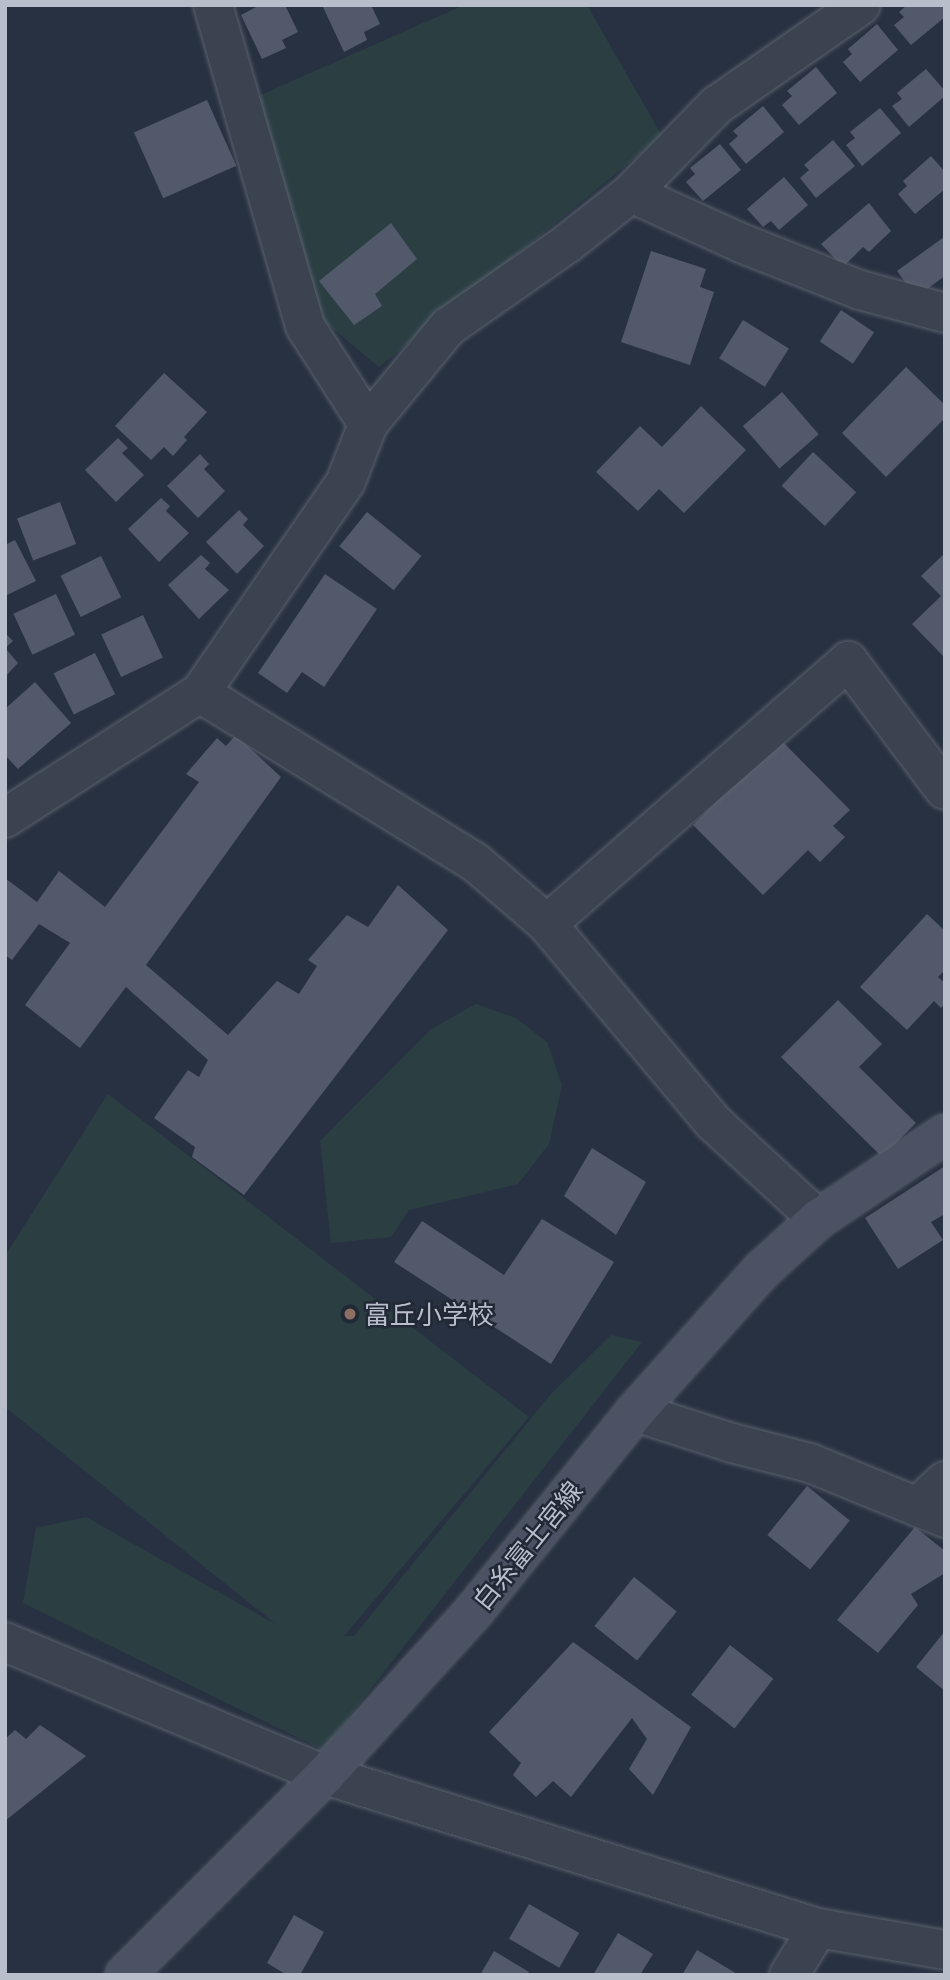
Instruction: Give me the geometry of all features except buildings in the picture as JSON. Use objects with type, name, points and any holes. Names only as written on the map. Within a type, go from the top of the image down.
[{"type":"main road","name":"白糸富士宮線","points":[[125,1975],[325,1775],[474,1611],[635,1412],[762,1270],[818,1219],[945,1134]]},
{"type":"street","points":[[213,5],[305,326],[368,424]]},
{"type":"street","points":[[5,818],[200,693],[346,481],[368,424],[447,327],[568,243],[631,193],[717,105],[861,5]]},
{"type":"street","points":[[631,193],[741,243],[860,290],[945,313]]},
{"type":"street","points":[[547,924],[848,661],[945,790]]},
{"type":"street","points":[[200,693],[475,862],[547,924],[713,1122],[818,1219]]},
{"type":"street","points":[[635,1412],[732,1443],[810,1463],[931,1513],[945,1481]]},
{"type":"street","points":[[5,1642],[325,1775],[818,1928],[945,1950]]},
{"type":"street","points":[[789,1975],[818,1928]]},
{"type":"green space","points":[[464,5],[587,5],[662,136],[379,367],[319,317],[256,97]]},
{"type":"green space","points":[[476,1004],[516,1018],[547,1042],[562,1085],[549,1144],[518,1184],[409,1210],[391,1237],[331,1243],[320,1141],[431,1029]]},
{"type":"green space","points":[[108,1094],[529,1417],[344,1636],[354,1636],[550,1395],[611,1335],[642,1342],[323,1750],[23,1603],[36,1528],[86,1517],[277,1625],[5,1407],[5,1256]]},
{"type":"place","name":"富丘小学校","points":[[350,1314]]}]
